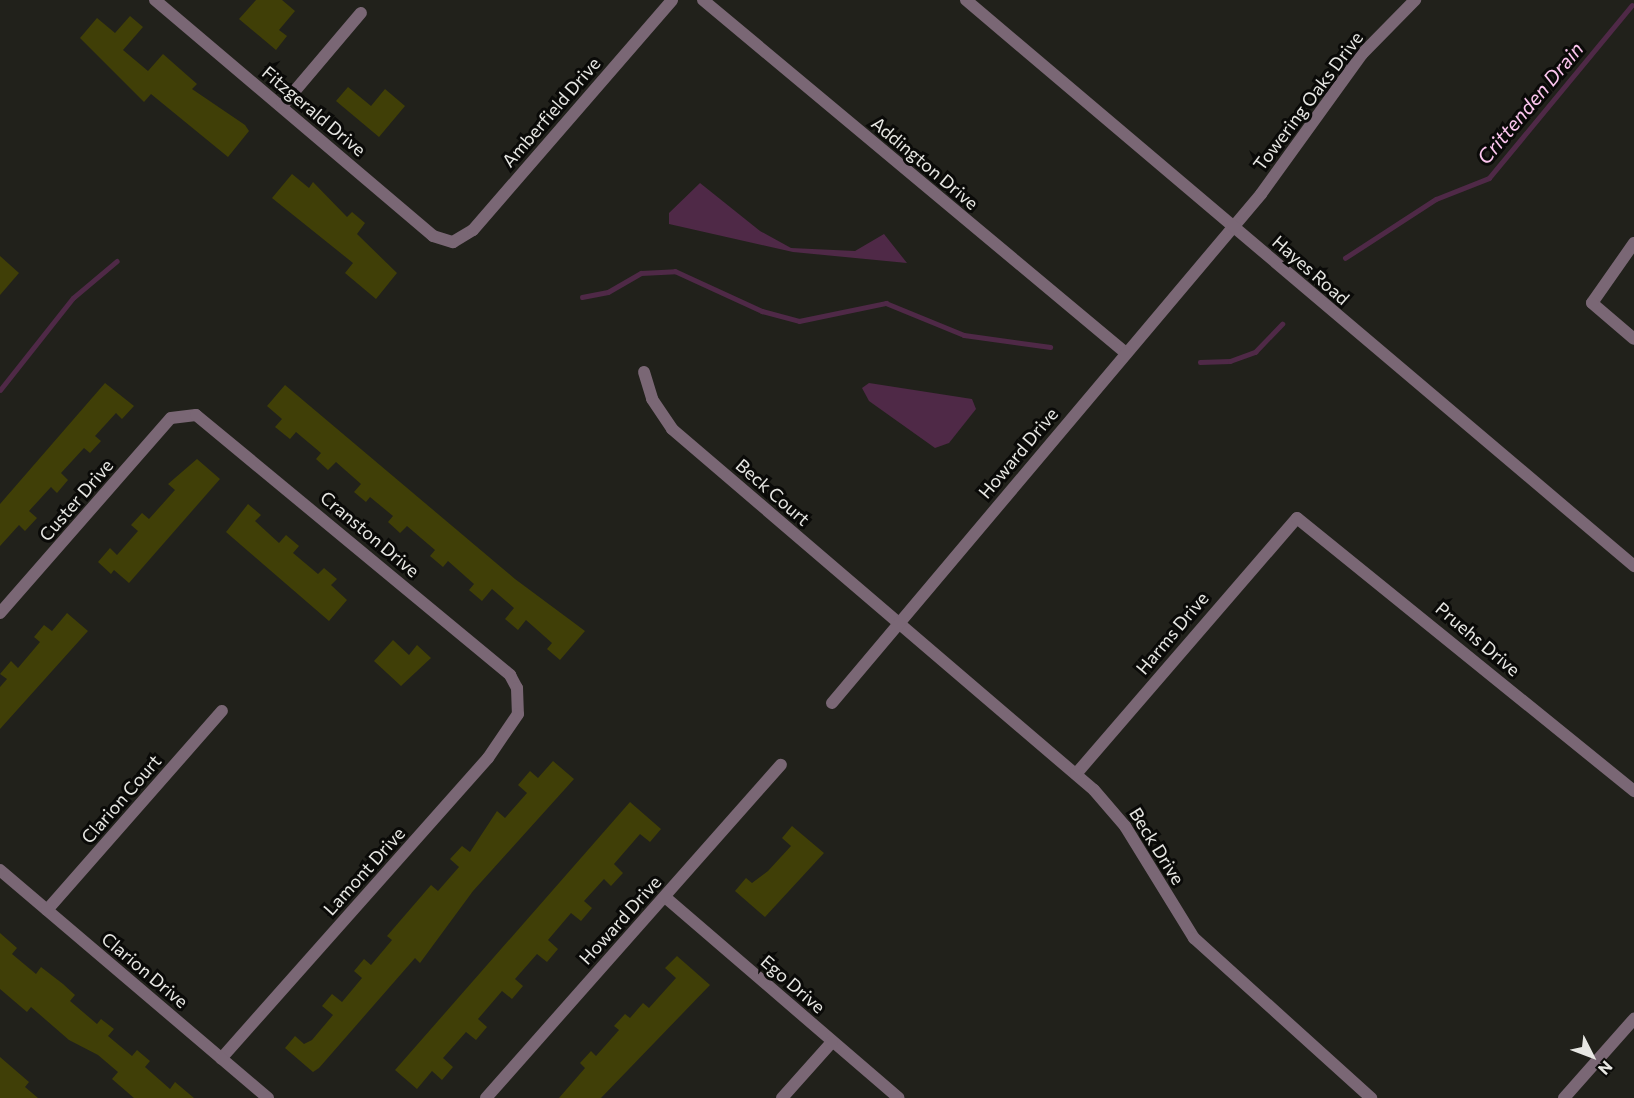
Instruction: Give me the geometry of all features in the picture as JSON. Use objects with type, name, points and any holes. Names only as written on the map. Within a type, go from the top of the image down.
[{"type":"street","name":"Fitzgerald Drive","points":[[155,0],[433,236],[453,242]]},
{"type":"street","name":"Amberfield Drive","points":[[453,242],[473,230],[672,0]]},
{"type":"street","name":"Addington Drive","points":[[703,0],[1126,353]]},
{"type":"street","name":"Hayes Road","points":[[966,0],[1634,566]]},
{"type":"street","name":"Towering Oaks Drive","points":[[1233,227],[1362,54],[1415,0]]},
{"type":"street","points":[[282,106],[361,13]]},
{"type":"street","name":"Howard Drive","points":[[832,704],[1233,227]]},
{"type":"street","points":[[1634,243],[1592,303],[1634,339]]},
{"type":"street","name":"Beck Court","points":[[644,372],[652,399],[672,429],[899,624]]},
{"type":"street","name":"Custer Drive","points":[[0,613],[171,418],[181,415]]},
{"type":"street","name":"Cranston Drive","points":[[181,415],[196,415],[218,429],[510,675],[520,700]]},
{"type":"street","name":"Harms Drive","points":[[1076,774],[1297,518]]},
{"type":"street","name":"Pruehs Drive","points":[[1297,518],[1634,790]]},
{"type":"street","name":"Beck Drive","points":[[899,624],[1076,774],[1125,826],[1200,946],[1371,1098]]},
{"type":"street","name":"Lamont Drive","points":[[221,1059],[488,758],[518,714],[520,700]]},
{"type":"street","name":"Clarion Court","points":[[47,910],[222,711]]},
{"type":"street","name":"Howard Drive","points":[[486,1098],[781,765]]},
{"type":"street","name":"Clarion Drive","points":[[0,870],[268,1098]]},
{"type":"street","name":"Ego Drive","points":[[664,897],[899,1098]]},
{"type":"street","points":[[1564,1098],[1634,1019]]},
{"type":"street","points":[[782,1098],[832,1042]]},
{"type":"shaded area","points":[[700,183],[760,231],[791,248],[855,251],[884,234],[907,263],[793,252],[669,224],[669,213]]},
{"type":"shaded area","points":[[869,383],[972,399],[976,409],[949,443],[935,448],[869,401],[862,388]]},
{"type":"building","points":[[256,0],[282,0],[295,11],[279,30],[287,36],[276,50],[239,19]]},
{"type":"building","points":[[130,16],[143,27],[123,50],[148,71],[163,54],[197,84],[192,89],[245,125],[249,131],[228,157],[151,94],[144,102],[80,38],[97,18],[115,33]]},
{"type":"building","points":[[348,87],[371,106],[385,89],[405,106],[379,137],[336,101]]},
{"type":"building","points":[[292,174],[309,188],[313,182],[347,217],[352,212],[365,223],[357,234],[397,273],[376,299],[345,273],[353,263],[272,198]]},
{"type":"building","points":[[0,256],[19,273],[0,295]]},
{"type":"building","points":[[105,383],[134,406],[122,419],[116,413],[95,436],[101,441],[90,453],[84,448],[61,473],[68,480],[57,493],[51,487],[29,511],[37,518],[25,531],[19,525],[0,546],[0,504]]},
{"type":"building","points":[[285,385],[515,579],[585,631],[560,660],[547,649],[552,643],[526,620],[518,630],[505,619],[514,608],[492,589],[482,601],[469,590],[474,584],[448,561],[443,567],[430,556],[435,550],[407,526],[400,533],[388,522],[393,516],[370,497],[366,502],[354,492],[361,484],[336,462],[328,470],[316,459],[321,453],[296,432],[290,439],[275,427],[282,419],[267,406]]},
{"type":"building","points":[[197,459],[220,479],[129,583],[114,570],[111,574],[98,562],[110,548],[117,555],[138,531],[131,525],[142,513],[149,519],[175,490],[168,484]]},
{"type":"building","points":[[248,504],[261,515],[255,521],[279,543],[286,535],[299,546],[293,553],[318,574],[324,568],[337,579],[331,585],[347,600],[329,621],[226,532]]},
{"type":"building","points":[[67,613],[88,631],[0,729],[0,687],[7,679],[0,674],[11,661],[18,668],[40,642],[34,637],[44,625],[52,631]]},
{"type":"building","points":[[393,640],[409,655],[417,645],[431,658],[401,686],[374,661]]},
{"type":"building","points":[[553,761],[574,779],[473,891],[420,963],[415,958],[319,1068],[313,1072],[285,1048],[295,1036],[304,1044],[312,1040],[333,1015],[322,1006],[332,994],[342,1002],[362,978],[354,971],[364,959],[371,965],[392,940],[387,936],[431,885],[438,891],[459,867],[450,859],[462,846],[470,852],[497,811],[505,818],[527,793],[518,785],[530,771],[538,778]]},
{"type":"building","points":[[630,802],[661,829],[650,842],[640,834],[614,864],[623,873],[611,886],[604,879],[584,901],[592,908],[581,921],[571,913],[548,940],[558,949],[547,962],[537,954],[515,979],[523,986],[512,999],[502,991],[478,1019],[487,1027],[476,1040],[466,1032],[443,1058],[453,1067],[442,1080],[432,1071],[417,1089],[395,1070]]},
{"type":"building","points":[[792,826],[824,853],[765,917],[735,891],[746,878],[752,883],[768,871],[791,846],[782,838]]},
{"type":"building","points":[[0,933],[17,948],[12,954],[36,974],[41,967],[63,984],[75,995],[70,1001],[97,1024],[101,1019],[114,1029],[108,1036],[132,1056],[137,1050],[150,1061],[145,1067],[170,1089],[175,1082],[194,1098],[134,1098],[112,1079],[118,1072],[98,1055],[69,1040],[31,1007],[27,1012],[0,989]]},
{"type":"building","points":[[677,956],[710,985],[601,1098],[559,1098],[585,1068],[580,1063],[591,1051],[596,1056],[619,1030],[614,1026],[625,1014],[630,1018],[643,1003],[649,1008],[676,978],[665,968]]},
{"type":"building","points":[[0,1057],[29,1082],[25,1087],[38,1098],[0,1098]]},
{"type":"waterway","name":"Crittenden Drain","points":[[1345,258],[1436,199],[1489,178],[1632,5]]},
{"type":"waterway","name":"Crittenden Drain","points":[[0,390],[73,298],[117,261]]},
{"type":"waterway","name":"Crittenden Drain","points":[[582,297],[608,292],[641,273],[675,271],[762,311],[799,321],[886,303],[964,335],[1050,347]]},
{"type":"waterway","name":"Crittenden Drain","points":[[1200,362],[1230,361],[1255,352],[1282,324]]}]
